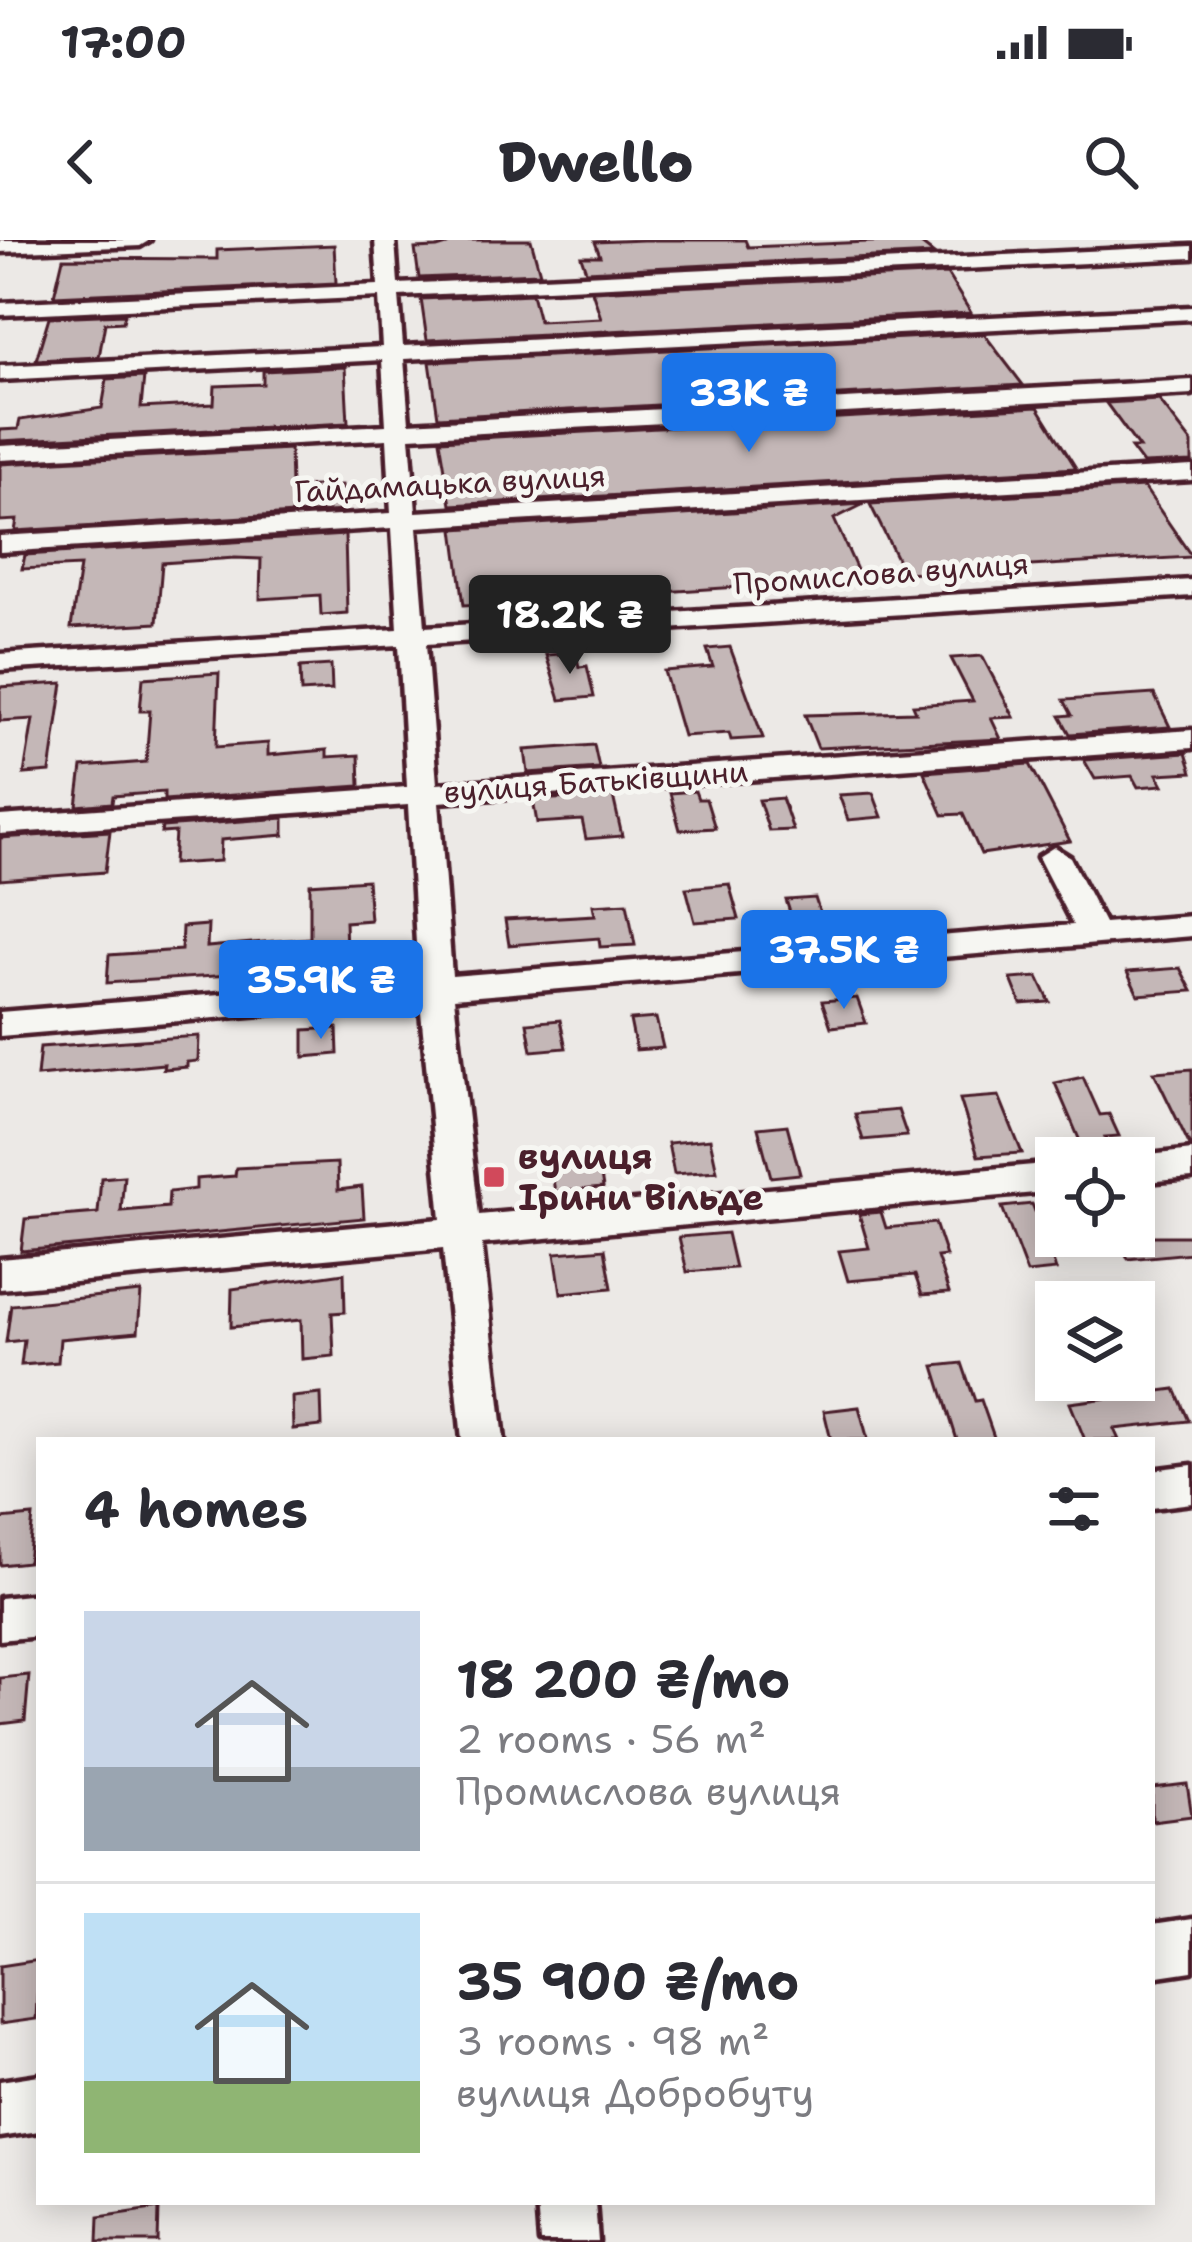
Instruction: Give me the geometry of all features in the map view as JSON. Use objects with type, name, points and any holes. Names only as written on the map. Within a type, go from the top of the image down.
[{"type":"street","points":[[0,246],[140,240]]},
{"type":"street","points":[[385,240],[416,636],[436,988],[483,1437]]},
{"type":"street","points":[[1124,247],[1188,318]]},
{"type":"street","points":[[0,309],[1124,247],[1192,252]]},
{"type":"street","points":[[0,374],[1188,318]]},
{"type":"street","points":[[0,453],[1192,387]]},
{"type":"street","name":"Гайдамацька вулиця","points":[[0,544],[1192,473]]},
{"type":"street","name":"Промислова вулиця","points":[[0,662],[1192,588]]},
{"type":"street","name":"вулиця Батьківщини","points":[[0,824],[1192,739]]},
{"type":"street","points":[[1054,857],[1094,934]]},
{"type":"street","points":[[0,1024],[1192,926]]},
{"type":"street","points":[[1155,1167],[1192,1164]]},
{"type":"street","points":[[0,1274],[1035,1179]]},
{"type":"street","points":[[1155,1489],[1192,1484]]},
{"type":"street","points":[[0,1619],[36,1615]]},
{"type":"street","points":[[1155,1951],[1192,1945]]},
{"type":"street","points":[[0,2109],[36,2103]]},
{"type":"street","points":[[566,2205],[569,2242]]},
{"type":"building","points":[[446,240],[531,240],[540,273],[419,278],[415,249],[437,248],[447,245]]},
{"type":"building","points":[[745,240],[748,247],[916,240],[934,254],[586,271],[581,256],[600,256],[595,242]]},
{"type":"building","points":[[334,245],[336,283],[54,296],[63,258],[217,259],[217,250]]},
{"type":"building","points":[[947,274],[971,313],[427,340],[421,299],[532,294],[539,321],[601,318],[592,291]]},
{"type":"building","points":[[125,314],[123,322],[105,323],[99,357],[36,360],[49,317]]},
{"type":"building","points":[[984,334],[1023,385],[438,417],[430,362]]},
{"type":"building","points":[[345,367],[348,423],[0,441],[0,430],[18,429],[20,420],[102,408],[107,379],[144,377],[141,408],[214,404],[215,386],[263,384],[263,371]]},
{"type":"building","points":[[1159,400],[1192,443],[1192,462],[1143,464],[1131,448],[1139,448],[1106,403]]},
{"type":"building","points":[[1038,407],[1076,468],[451,505],[440,440]]},
{"type":"building","points":[[290,449],[291,487],[342,485],[344,511],[15,531],[17,520],[0,521],[0,464]]},
{"type":"building","points":[[1144,487],[1192,557],[904,573],[870,504]]},
{"type":"building","points":[[864,504],[834,519],[861,579],[464,605],[454,529]]},
{"type":"building","points":[[345,535],[347,613],[321,615],[320,595],[260,599],[261,559],[235,558],[162,563],[157,623],[71,628],[80,566],[22,569],[25,555]]},
{"type":"building","points":[[730,647],[763,738],[731,740],[729,733],[683,736],[664,671],[713,667],[707,649]]},
{"type":"building","points":[[576,653],[579,667],[587,666],[594,697],[560,700],[546,655]]},
{"type":"building","points":[[982,656],[1014,717],[991,718],[1001,739],[818,748],[805,715],[916,712],[913,705],[973,701],[951,658]]},
{"type":"building","points":[[331,665],[332,690],[301,692],[300,667]]},
{"type":"building","points":[[219,673],[216,747],[268,743],[268,755],[327,750],[327,757],[359,755],[360,786],[164,800],[164,792],[113,796],[112,803],[77,806],[82,767],[146,762],[150,711],[140,711],[143,678]]},
{"type":"building","points":[[63,683],[50,772],[24,774],[33,719],[0,721],[0,687]]},
{"type":"building","points":[[1154,694],[1170,727],[1070,734],[1060,716],[1072,715],[1064,700]]},
{"type":"building","points":[[594,745],[599,768],[528,773],[525,750]]},
{"type":"building","points":[[1186,753],[1192,772],[1157,774],[1163,785],[1138,787],[1132,776],[1095,779],[1084,760]]},
{"type":"building","points":[[1030,764],[1070,841],[981,854],[963,814],[943,815],[924,772]]},
{"type":"building","points":[[695,791],[698,799],[706,799],[715,828],[680,830],[670,793]]},
{"type":"building","points":[[873,793],[882,817],[848,820],[839,795]]},
{"type":"building","points":[[613,796],[622,836],[586,839],[582,820],[537,823],[533,800]]},
{"type":"building","points":[[782,798],[793,830],[769,831],[759,800]]},
{"type":"building","points":[[284,818],[284,835],[221,840],[220,861],[173,864],[175,832],[161,833],[162,827]]},
{"type":"building","points":[[110,831],[105,872],[0,880],[0,838]]},
{"type":"building","points":[[367,880],[370,920],[345,922],[347,976],[323,978],[323,969],[107,983],[109,955],[181,950],[182,927],[208,925],[207,947],[310,938],[310,884]]},
{"type":"building","points":[[729,884],[739,919],[695,922],[686,888]]},
{"type":"building","points":[[815,898],[823,923],[794,925],[786,900]]},
{"type":"building","points":[[627,903],[635,945],[600,947],[599,938],[509,945],[505,920],[595,915],[593,905]]},
{"type":"building","points":[[1180,968],[1192,991],[1138,995],[1127,972]]},
{"type":"building","points":[[1038,977],[1050,1002],[1021,1004],[1011,979]]},
{"type":"building","points":[[857,998],[866,1023],[831,1027],[822,1001]]},
{"type":"building","points":[[656,1018],[663,1048],[636,1050],[630,1020]]},
{"type":"building","points":[[560,1020],[566,1048],[532,1051],[527,1023]]},
{"type":"building","points":[[337,1028],[338,1054],[304,1057],[304,1030]]},
{"type":"building","points":[[199,1036],[198,1061],[187,1062],[187,1067],[163,1069],[164,1064],[37,1076],[40,1047]]},
{"type":"building","points":[[1192,1069],[1192,1146],[1190,1146],[1154,1072]]},
{"type":"building","points":[[1083,1077],[1100,1115],[1109,1114],[1119,1136],[1078,1137],[1055,1083]]},
{"type":"building","points":[[999,1096],[1022,1153],[978,1156],[960,1099]]},
{"type":"building","points":[[898,1110],[907,1136],[863,1140],[855,1114]]},
{"type":"building","points":[[787,1125],[800,1174],[771,1177],[758,1128]]},
{"type":"building","points":[[710,1139],[717,1171],[674,1174],[668,1143]]},
{"type":"building","points":[[599,1162],[603,1188],[555,1192],[551,1167]]},
{"type":"building","points":[[337,1163],[338,1190],[362,1187],[364,1218],[21,1251],[25,1219],[98,1213],[101,1178],[124,1176],[121,1211],[168,1207],[169,1192],[196,1189],[196,1179],[235,1176],[236,1168]]},
{"type":"building","points":[[1032,1204],[1035,1257],[1052,1257],[1056,1270],[1027,1273],[1002,1207]]},
{"type":"building","points":[[881,1212],[886,1228],[935,1223],[946,1256],[937,1257],[949,1293],[922,1295],[915,1275],[848,1281],[839,1251],[869,1248],[859,1214]]},
{"type":"building","points":[[727,1233],[735,1268],[687,1272],[679,1237]]},
{"type":"building","points":[[1155,1236],[1192,1236],[1192,1253],[1155,1256]]},
{"type":"building","points":[[605,1249],[612,1288],[561,1293],[555,1253]]},
{"type":"building","points":[[344,1273],[345,1312],[332,1313],[334,1356],[302,1359],[301,1320],[231,1327],[232,1289]]},
{"type":"building","points":[[141,1292],[138,1332],[60,1339],[58,1362],[21,1365],[24,1340],[6,1342],[11,1305]]},
{"type":"building","points":[[962,1363],[994,1437],[956,1437],[934,1366]]},
{"type":"building","points":[[1175,1389],[1189,1421],[1114,1429],[1118,1437],[1084,1437],[1070,1403],[1155,1401],[1155,1392]]},
{"type":"building","points":[[321,1394],[322,1426],[293,1429],[292,1397]]},
{"type":"building","points":[[859,1407],[867,1437],[830,1437],[824,1411]]},
{"type":"building","points":[[33,1516],[28,1562],[0,1565],[0,1519]]},
{"type":"building","points":[[29,1675],[25,1721],[0,1724],[0,1678]]},
{"type":"building","points":[[1187,1784],[1192,1816],[1155,1821],[1155,1788]]},
{"type":"building","points":[[36,1960],[36,2019],[0,2024],[0,1966]]},
{"type":"building","points":[[159,2208],[158,2242],[98,2242],[99,2217]]},
{"type":"place","name":"вулиця Ірини Вільде","points":[[494,1177]]}]
